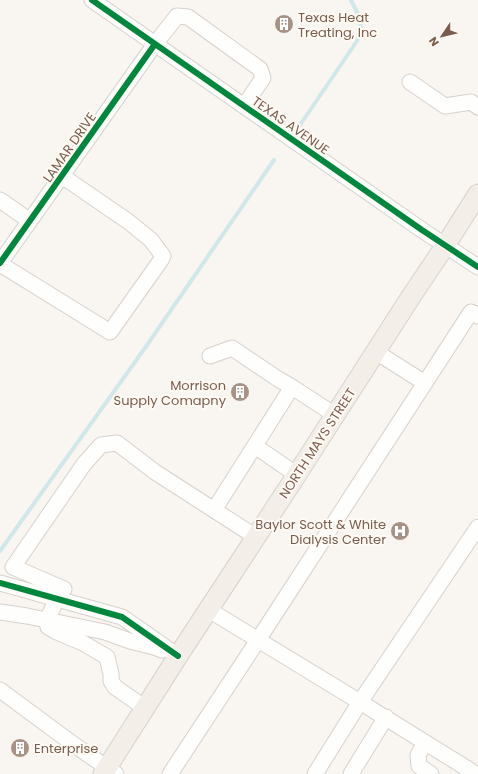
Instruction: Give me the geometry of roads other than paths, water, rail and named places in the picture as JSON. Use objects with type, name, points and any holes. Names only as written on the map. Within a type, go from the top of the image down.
[{"type":"main road","name":"NORTH MAYS STREET","points":[[109,772],[145,708],[178,656],[297,475],[478,194]]},
{"type":"street","name":"TEXAS AVENUE","points":[[92,0],[478,268]]},
{"type":"street","name":"LAMAR DRIVE","points":[[0,264],[155,44],[177,16],[188,17],[260,69],[263,78],[244,106]]},
{"type":"street","points":[[410,82],[445,106],[471,102],[478,107]]},
{"type":"street","points":[[0,264],[110,332],[153,272],[164,256],[151,240],[129,222],[62,176]]},
{"type":"street","points":[[0,200],[30,221]]},
{"type":"street","points":[[170,774],[471,312],[478,316]]},
{"type":"street","points":[[210,356],[232,348],[335,415]]},
{"type":"street","points":[[376,352],[425,383]]},
{"type":"street","points":[[214,510],[292,387]]},
{"type":"street","points":[[178,656],[122,617],[61,594],[13,567],[84,464],[101,445],[117,443],[155,472],[256,537]]},
{"type":"street","points":[[255,446],[297,475]]},
{"type":"street","points":[[315,774],[360,702],[478,527]]},
{"type":"street","points":[[0,583],[61,594]]},
{"type":"street","points":[[61,594],[47,620],[48,626],[83,643],[107,657],[111,681],[115,687],[145,708]]},
{"type":"street","points":[[209,610],[386,717],[425,743],[453,768],[476,774]]},
{"type":"street","points":[[0,612],[104,632],[178,656]]},
{"type":"street","points":[[0,690],[109,772]]},
{"type":"street","points":[[351,774],[386,717]]},
{"type":"street","points":[[425,743],[418,755],[419,766],[431,774]]},
{"type":"waterway","points":[[298,128],[357,41],[361,27],[357,12],[351,0]]},
{"type":"waterway","points":[[0,551],[145,348],[274,160]]},
{"type":"place","name":"Texas Heat Treating, Inc","points":[[284,24]]},
{"type":"place","name":"Morrison Supply Comapny","points":[[240,392]]},
{"type":"place","name":"Baylor Scott & White Dialysis Center","points":[[400,531]]},
{"type":"place","name":"Enterprise","points":[[20,748]]}]
